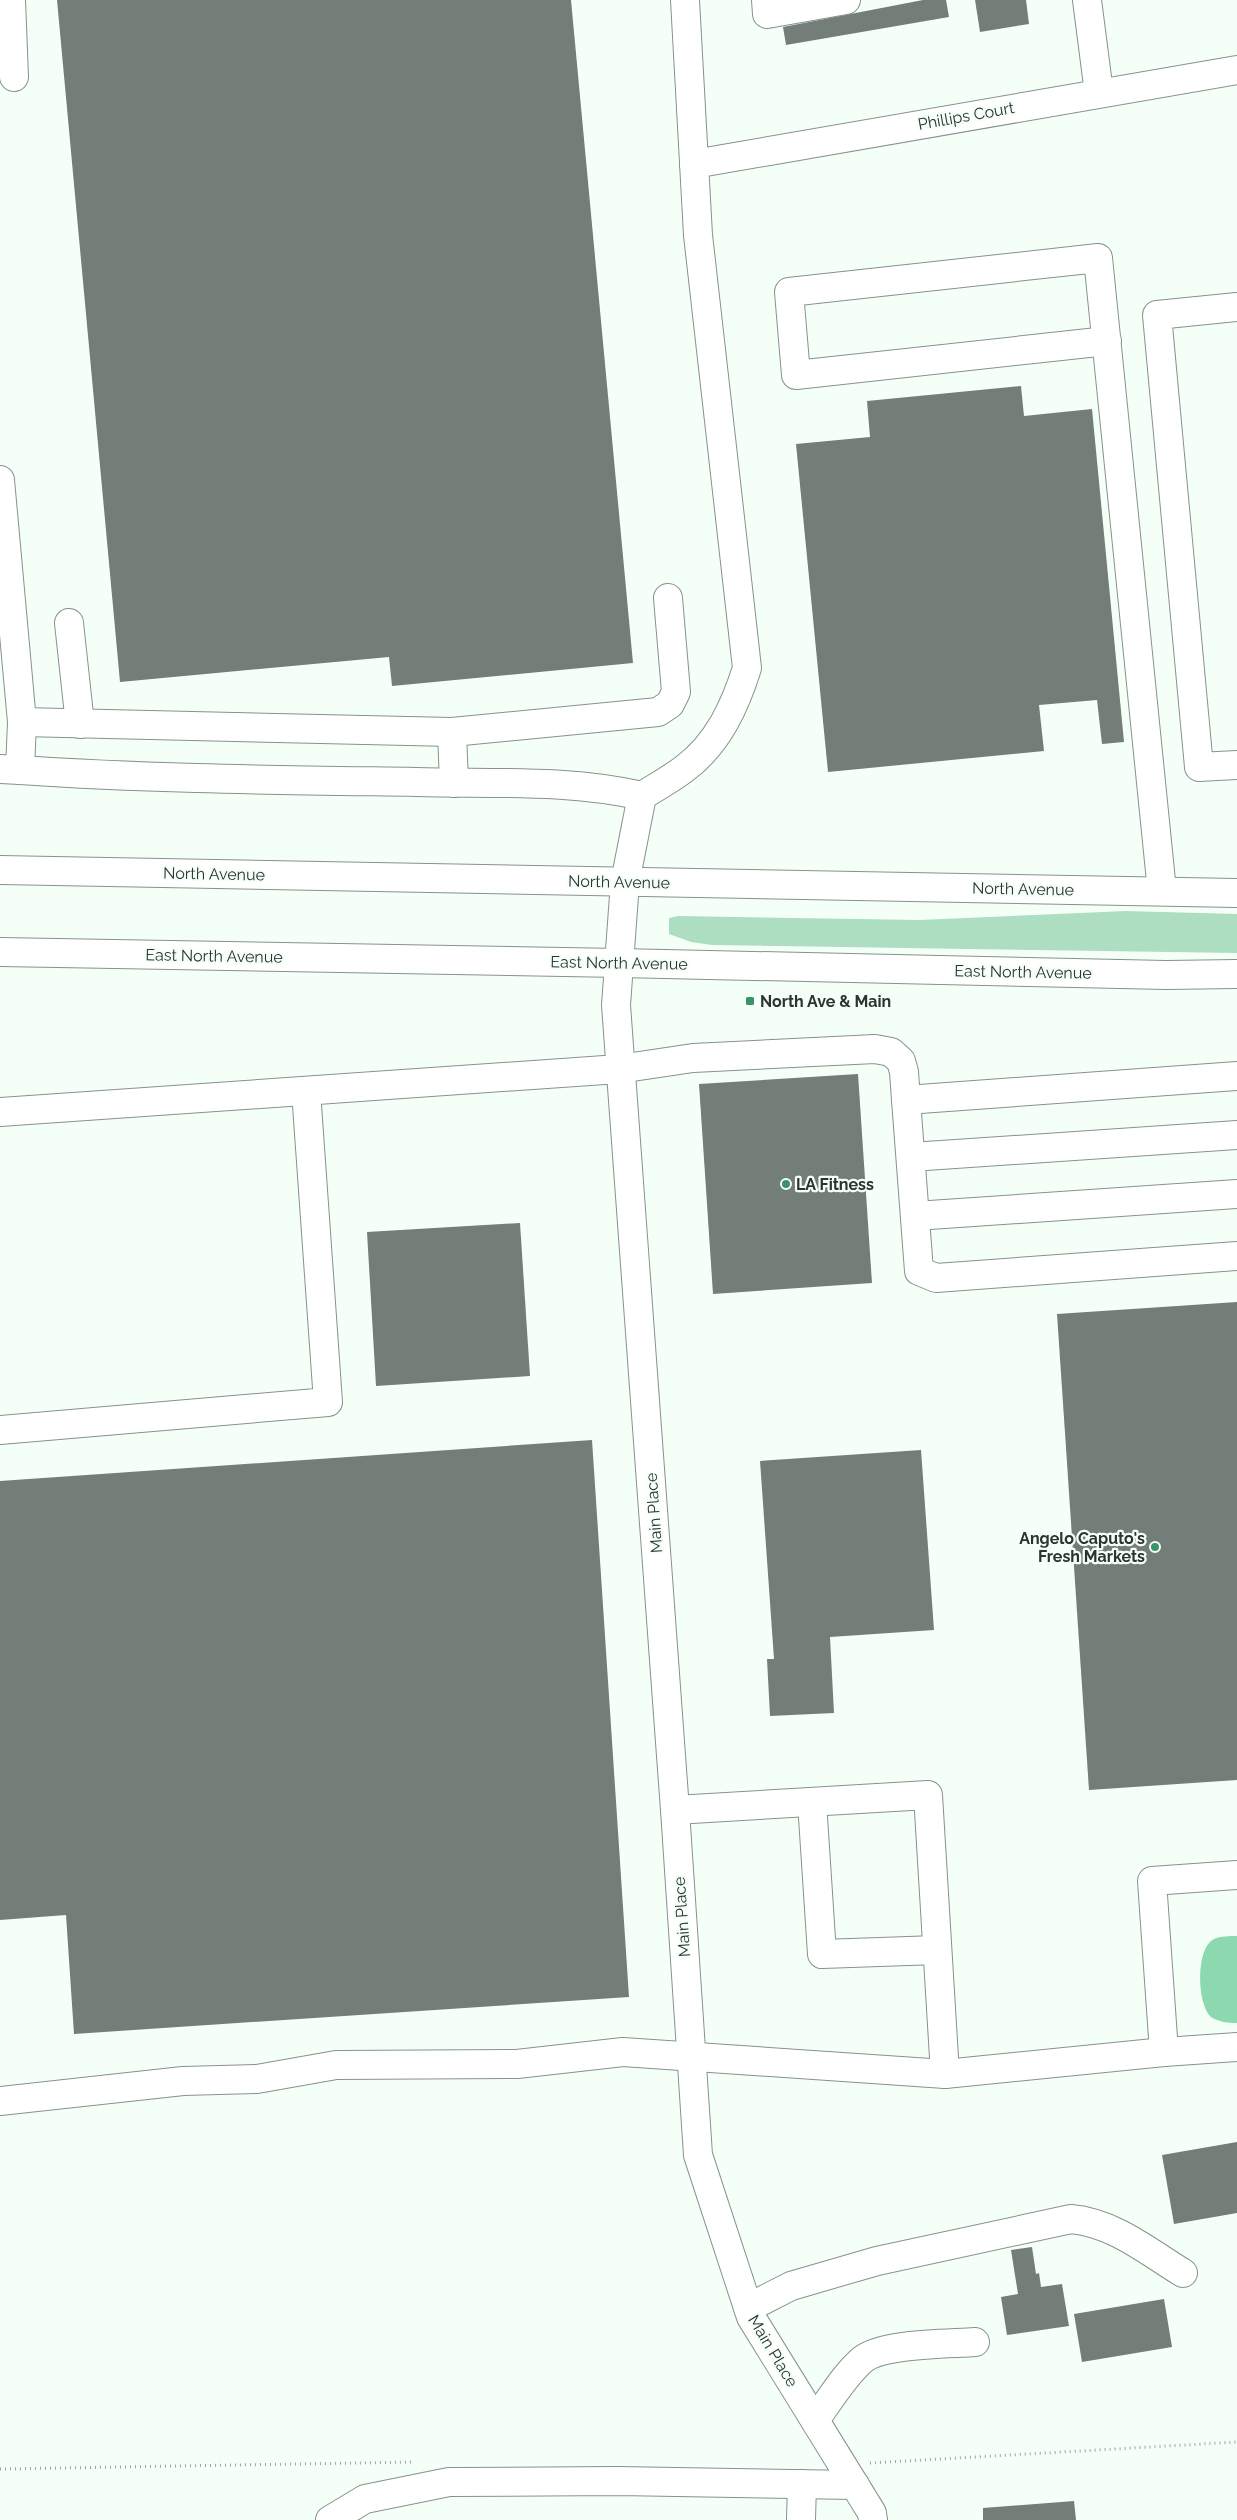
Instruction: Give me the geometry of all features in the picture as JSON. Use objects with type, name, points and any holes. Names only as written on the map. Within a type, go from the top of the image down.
[{"type":"main road","points":[[11,0],[14,77]]},
{"type":"main road","points":[[0,480],[22,722],[10,770],[106,776],[454,783],[559,783],[607,788],[642,796],[686,768],[718,734],[737,702],[747,668],[698,235],[685,0]]},
{"type":"main road","points":[[766,0],[767,14],[846,0]]},
{"type":"main road","points":[[1087,0],[1098,93]]},
{"type":"main road","name":"Phillips Court","points":[[694,164],[1237,70]]},
{"type":"main road","points":[[1107,341],[796,374],[790,292],[1098,258],[1107,341],[1162,891]]},
{"type":"main road","points":[[1237,307],[1157,315],[1199,767],[1237,765]]},
{"type":"main road","points":[[22,722],[452,732],[658,712],[670,704],[676,692],[668,598]]},
{"type":"main road","points":[[69,622],[80,724]]},
{"type":"main road","points":[[452,732],[454,783]]},
{"type":"main road","name":"Main Place","points":[[642,796],[625,882],[616,1005],[619,1069],[637,1271],[698,2155],[751,2317],[815,2420],[857,2475],[873,2520]]},
{"type":"main road","name":"North Avenue","points":[[0,870],[1237,893]]},
{"type":"main road","name":"East North Avenue","points":[[0,952],[620,963],[1166,976],[1237,974]]},
{"type":"main road","points":[[0,1112],[619,1069],[693,1058],[875,1049],[891,1052],[901,1061],[904,1072],[919,1271],[936,1278],[1237,1256]]},
{"type":"main road","points":[[906,1100],[1237,1076]]},
{"type":"main road","points":[[0,1430],[328,1402],[306,1091]]},
{"type":"main road","points":[[911,1157],[1237,1135]]},
{"type":"main road","points":[[915,1216],[1237,1194]]},
{"type":"main road","points":[[675,1810],[928,1795],[945,2074]]},
{"type":"main road","points":[[812,1802],[822,1954],[938,1950]]},
{"type":"main road","points":[[1164,2052],[1152,1881],[1237,1875]]},
{"type":"main road","points":[[0,2102],[183,2081],[257,2079],[336,2065],[517,2064],[623,2052],[945,2074],[1164,2052],[1237,2047]]},
{"type":"main road","points":[[748,2308],[791,2286],[877,2261],[1071,2219],[1092,2221],[1114,2230],[1183,2273]]},
{"type":"main road","points":[[815,2420],[846,2377],[864,2359],[883,2349],[975,2342]]},
{"type":"main road","points":[[330,2520],[365,2499],[449,2482],[618,2481],[802,2484],[857,2475]]},
{"type":"main road","points":[[802,2484],[802,2520]]},
{"type":"path","points":[[857,2475],[1237,2442]]},
{"type":"shaded area","points":[[1126,911],[1237,914],[1237,953],[712,945],[691,942],[669,934],[669,918],[678,916],[919,920]]},
{"type":"shaded area","points":[[1237,1936],[1237,2023],[1231,2023],[1214,2019],[1206,2011],[1200,1977],[1201,1964],[1208,1944],[1214,1939]]},
{"type":"building","points":[[57,0],[571,0],[633,663],[392,686],[389,657],[120,682]]},
{"type":"building","points":[[923,0],[946,0],[949,17],[786,45],[783,27]]},
{"type":"building","points":[[975,0],[1026,0],[1029,24],[980,32]]},
{"type":"building","points":[[1021,386],[1024,416],[1092,409],[1124,742],[1102,744],[1097,700],[1039,705],[1044,751],[828,772],[796,444],[870,437],[867,401]]},
{"type":"building","name":"LA Fitness","points":[[858,1074],[872,1283],[713,1294],[699,1084]]},
{"type":"building","points":[[520,1223],[530,1376],[376,1386],[367,1232]]},
{"type":"building","name":"Angelo Caputo's Fresh Markets","points":[[1237,1302],[1237,1780],[1089,1790],[1057,1314]]},
{"type":"building","points":[[592,1440],[629,1997],[74,2034],[66,1915],[0,1920],[0,1481]]},
{"type":"building","points":[[921,1450],[934,1630],[830,1637],[834,1713],[770,1716],[767,1659],[774,1659],[760,1461]]},
{"type":"building","points":[[1237,2142],[1237,2213],[1174,2224],[1162,2155]]},
{"type":"building","points":[[1032,2247],[1036,2274],[1039,2273],[1041,2287],[1062,2284],[1069,2326],[1007,2335],[1001,2297],[1018,2294],[1011,2250]]},
{"type":"building","points":[[1164,2299],[1172,2347],[1082,2362],[1074,2314]]},
{"type":"building","points":[[1074,2501],[1076,2520],[983,2520],[983,2508]]},
{"type":"place","name":"North Ave & Main","points":[[750,1001]]},
{"type":"place","name":"LA Fitness","points":[[786,1184]]},
{"type":"place","name":"Angelo Caputo's Fresh Markets","points":[[1155,1547]]}]
